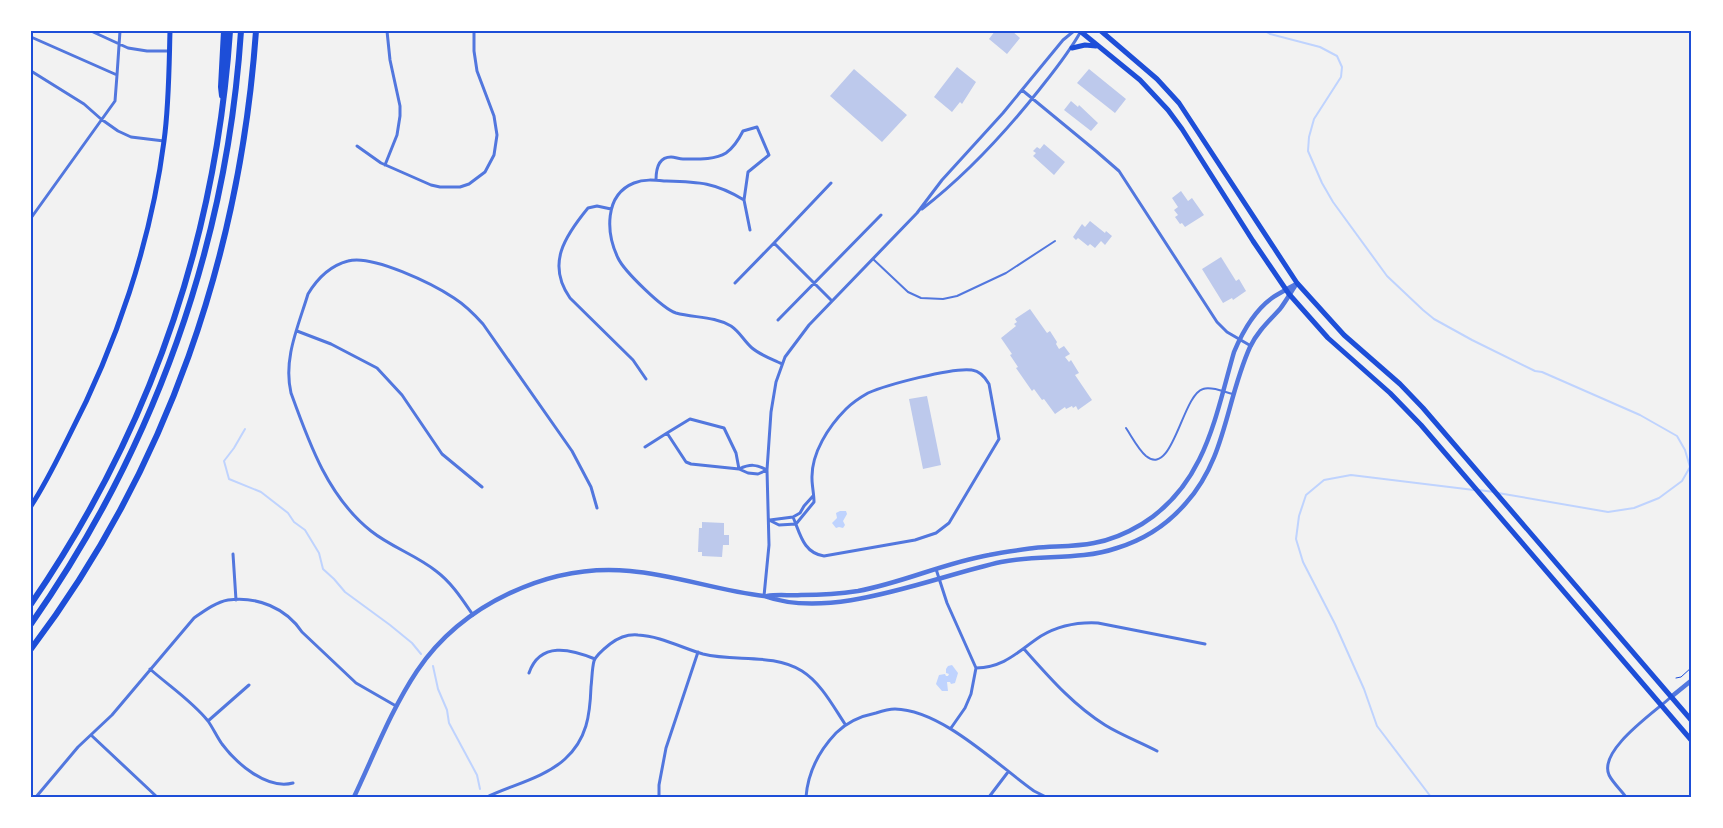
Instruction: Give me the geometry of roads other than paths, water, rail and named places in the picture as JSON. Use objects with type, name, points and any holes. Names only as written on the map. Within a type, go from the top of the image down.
[{"type":"highway","points":[[224,31],[221,87],[224,104]]},
{"type":"highway","points":[[31,604],[60,561],[99,495],[156,370],[184,288],[208,200],[224,104],[230,31]]},
{"type":"highway","points":[[31,624],[70,565],[113,492],[147,419],[178,342],[198,281],[216,211],[234,108],[241,31]]},
{"type":"highway","points":[[31,649],[77,584],[120,510],[148,455],[184,371],[211,290],[233,206],[249,111],[256,31]]},
{"type":"main road","points":[[31,506],[50,474],[79,417],[117,328],[135,274],[155,193],[164,141],[168,105],[170,31]]},
{"type":"main road","points":[[1100,31],[1157,79],[1179,103],[1297,284],[1344,335],[1412,396],[1692,721]]},
{"type":"main road","points":[[1081,32],[1140,80],[1168,110],[1288,292],[1328,338],[1390,393],[1445,453],[1692,741]]},
{"type":"main road","points":[[1072,48],[1085,45],[1098,46]]},
{"type":"street","points":[[91,31],[119,45],[136,50],[170,51]]},
{"type":"street","points":[[31,218],[115,101],[120,31]]},
{"type":"street","points":[[385,165],[397,136],[400,116],[387,31]]},
{"type":"street","points":[[357,146],[385,165],[431,185],[450,188],[469,184],[484,172],[490,164],[496,145],[496,126],[477,71],[474,31]]},
{"type":"street","points":[[764,596],[769,556],[767,470],[772,403],[782,364],[790,349],[803,332],[917,213],[942,180],[989,129],[1063,40],[1074,31]]},
{"type":"street","points":[[917,213],[950,187],[980,158],[1032,99],[1072,48],[1081,32]]},
{"type":"street","points":[[31,36],[118,75]]},
{"type":"street","points":[[31,71],[84,104],[101,119],[130,137],[164,141]]},
{"type":"street","points":[[1022,90],[1119,171],[1217,322],[1227,332],[1251,346]]},
{"type":"street","points":[[656,180],[656,168],[662,160],[671,157],[680,159],[717,157],[726,153],[738,140],[743,131],[757,127],[769,155],[748,172],[744,200],[750,230]]},
{"type":"street","points":[[744,200],[728,190],[703,182],[656,180],[635,182],[619,194],[611,209],[609,219],[610,235],[618,260],[665,308],[674,312],[722,322],[738,332],[750,347],[782,364]]},
{"type":"street","points":[[735,283],[831,183]]},
{"type":"street","points":[[611,209],[598,206],[588,208],[576,222],[560,252],[558,272],[570,298],[633,360],[646,379]]},
{"type":"street","points":[[778,320],[881,215]]},
{"type":"street","points":[[774,244],[832,301]]},
{"type":"street","points":[[473,616],[453,587],[441,575],[371,532],[353,515],[334,490],[312,445],[295,404],[289,383],[289,357],[308,294],[326,272],[334,266],[349,260],[380,263],[454,298],[470,310],[483,324],[572,451],[591,487],[597,508]]},
{"type":"street","points":[[764,596],[817,595],[858,591],[972,558],[1007,552],[1093,544],[1119,536],[1143,523],[1160,512],[1170,502],[1194,472],[1209,438],[1234,352],[1240,339],[1259,311],[1270,299],[1288,292],[1297,284]]},
{"type":"street","points":[[354,797],[397,706],[414,676],[428,657],[449,635],[473,616],[503,597],[525,587],[558,577],[596,571],[618,570],[764,596],[777,601],[836,602],[868,598],[1013,560],[1092,555],[1124,546],[1155,530],[1186,504],[1206,477],[1217,454],[1233,394],[1251,346],[1262,327],[1280,309],[1288,292]]},
{"type":"street","points":[[297,331],[331,344],[377,368],[402,395],[442,454],[482,487]]},
{"type":"street","points":[[769,520],[779,525],[796,524],[814,502],[812,479],[814,460],[821,443],[847,408],[867,394],[889,386],[959,370],[979,372],[989,384],[998,439],[949,523],[936,533],[915,540],[824,556],[817,555],[804,545],[796,524],[793,517]]},
{"type":"street","points":[[645,447],[690,419],[724,428],[736,453],[739,469]]},
{"type":"street","points":[[667,433],[686,462],[691,464],[739,469],[748,473],[758,474],[767,470]]},
{"type":"street","points":[[739,469],[749,464],[758,465],[767,470]]},
{"type":"street","points":[[769,520],[793,517],[800,513],[814,496]]},
{"type":"street","points":[[233,554],[236,600]]},
{"type":"street","points":[[936,568],[947,603],[976,668],[971,694],[965,708],[951,728]]},
{"type":"street","points":[[36,797],[112,714],[194,618],[228,600],[265,603],[283,611],[302,632],[356,683],[397,706]]},
{"type":"street","points":[[976,668],[995,666],[1008,660],[1042,636],[1070,625],[1089,622],[1205,644]]},
{"type":"street","points":[[487,797],[543,773],[560,763],[574,750],[582,739],[585,730],[595,659],[609,644],[626,635],[646,636],[698,652],[738,659],[776,661],[795,668],[813,679],[845,724]]},
{"type":"street","points":[[1024,649],[1055,684],[1080,707],[1105,725],[1157,751]]},
{"type":"street","points":[[529,673],[532,664],[548,652],[576,651],[595,659]]},
{"type":"street","points":[[659,797],[659,785],[666,748],[698,652]]},
{"type":"street","points":[[150,669],[208,721],[223,745],[241,764],[268,782],[284,785],[293,782]]},
{"type":"street","points":[[1626,797],[1609,775],[1608,763],[1616,745],[1692,680]]},
{"type":"street","points":[[208,721],[249,685]]},
{"type":"street","points":[[806,797],[808,782],[817,756],[845,724],[867,714],[893,709],[925,716],[951,728],[1034,791],[1046,797]]},
{"type":"street","points":[[91,735],[157,797]]},
{"type":"street","points":[[989,797],[1008,772]]},
{"type":"lane","points":[[873,259],[908,292],[921,298],[943,299],[956,296],[1006,273],[1055,241]]},
{"type":"lane","points":[[1126,428],[1144,455],[1151,460],[1159,459],[1169,451],[1187,408],[1196,393],[1206,388],[1233,394]]},
{"type":"water","points":[[846,511],[847,514],[843,521],[845,525],[843,528],[836,528],[832,523],[837,518],[836,513]]},
{"type":"water","points":[[952,665],[958,673],[955,683],[947,682],[948,691],[942,691],[936,684],[939,675],[945,674],[948,676],[949,674],[946,673],[946,669]]},
{"type":"waterway","points":[[1265,31],[1320,47],[1337,56],[1342,67],[1341,77],[1314,119],[1309,137],[1308,151],[1322,183],[1333,202],[1387,276],[1434,319],[1472,340],[1535,371],[1542,372],[1640,415],[1677,436],[1685,450],[1690,467],[1682,481],[1659,498],[1634,508],[1608,512],[1498,493]]},
{"type":"waterway","points":[[245,429],[224,461],[229,479],[261,492],[288,513],[294,522],[305,530],[319,553],[323,569],[345,592],[390,625],[412,643],[421,654]]},
{"type":"waterway","points":[[1431,797],[1377,726],[1364,689],[1335,624],[1303,562],[1296,539],[1299,516],[1306,495],[1324,480],[1351,475],[1474,490]]},
{"type":"waterway","points":[[1479,490],[1494,492]]},
{"type":"waterway","points":[[433,666],[438,689],[447,710],[449,723],[477,775],[480,789]]}]
